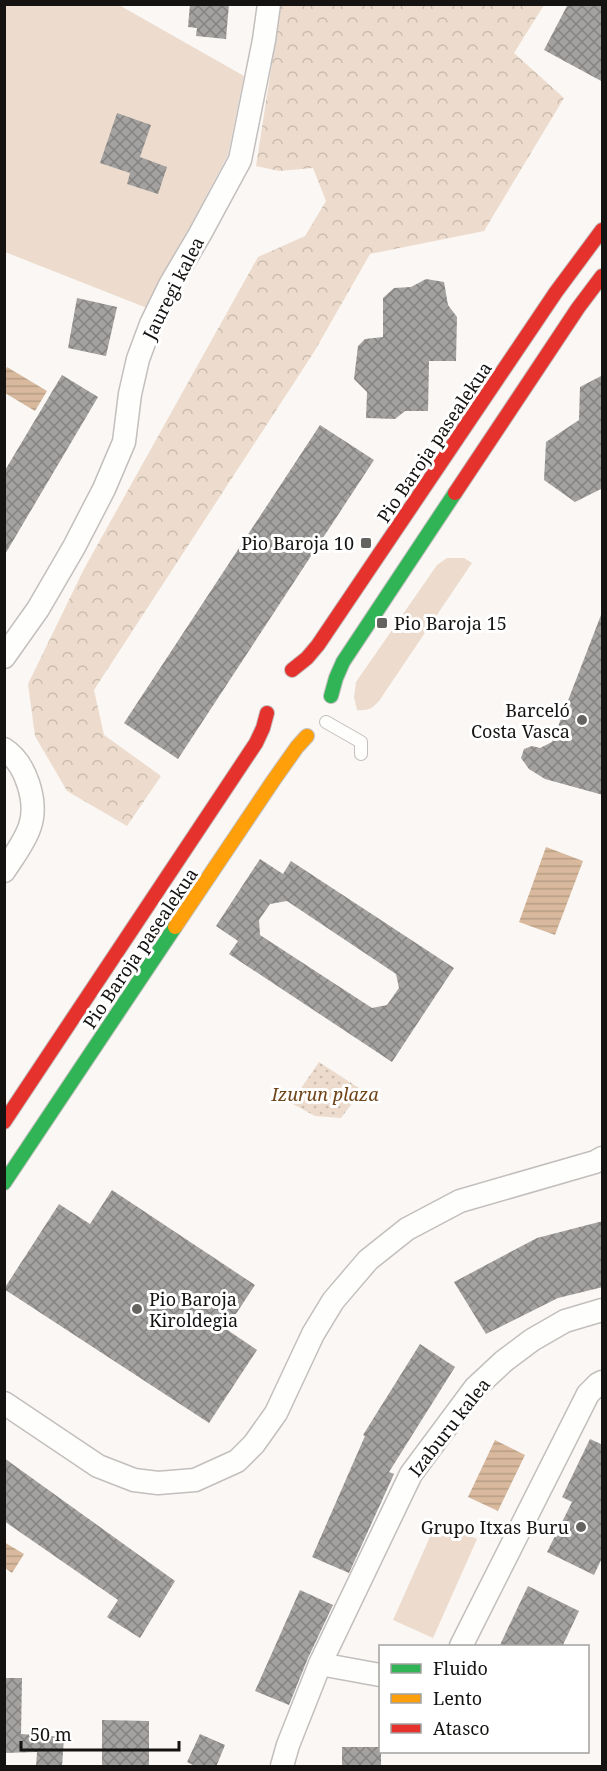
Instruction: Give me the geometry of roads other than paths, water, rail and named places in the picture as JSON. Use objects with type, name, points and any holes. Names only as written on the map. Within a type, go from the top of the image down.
[{"type":"main road","name":"Pio Baroja pasealekua","points":[[309,672],[288,672],[307,658],[318,645],[556,291],[603,230]]},
{"type":"main road","points":[[326,722],[330,714],[331,696],[336,678],[343,662],[578,308],[603,276]]},
{"type":"main road","points":[[323,681],[331,696]]},
{"type":"main road","name":"Pio Baroja pasealekua","points":[[4,1122],[256,743],[263,728],[266,708],[275,728]]},
{"type":"main road","name":"Pio Baroja pasealekua","points":[[4,1183],[273,781],[297,747],[307,736],[321,728],[326,722]]},
{"type":"main road","points":[[290,736],[307,736]]},
{"type":"street","name":"Jauregi kalea","points":[[4,657],[38,609],[104,489],[124,442],[130,394],[138,359],[151,324],[170,285],[201,234],[240,160],[269,4]]},
{"type":"street","points":[[4,750],[9,752],[25,773],[32,799],[31,825],[4,872]]},
{"type":"street","points":[[4,1403],[98,1466],[134,1480],[158,1483],[195,1480],[237,1461],[254,1444],[276,1413],[313,1334],[333,1301],[368,1260],[407,1229],[460,1202],[603,1158]]},
{"type":"street","name":"Izaburu kalea","points":[[282,1767],[288,1745],[320,1664],[411,1474],[475,1388],[504,1361],[565,1322],[603,1310]]},
{"type":"street","points":[[462,1645],[588,1394],[603,1382]]},
{"type":"street","points":[[320,1664],[379,1676]]},
{"type":"lane","points":[[326,722],[361,742],[361,754]]},
{"type":"place","name":"Pio Baroja 10","points":[[366,543]]},
{"type":"place","name":"Pio Baroja 15","points":[[382,623]]},
{"type":"place","name":"Barceló Costa Vasca","points":[[582,720]]},
{"type":"place","name":"Pio Baroja Kiroldegia","points":[[137,1309]]},
{"type":"place","name":"Grupo Itxas Buru","points":[[581,1527]]},
{"type":"park label","name":"Izurun plaza","points":[[325,1094]]}]
